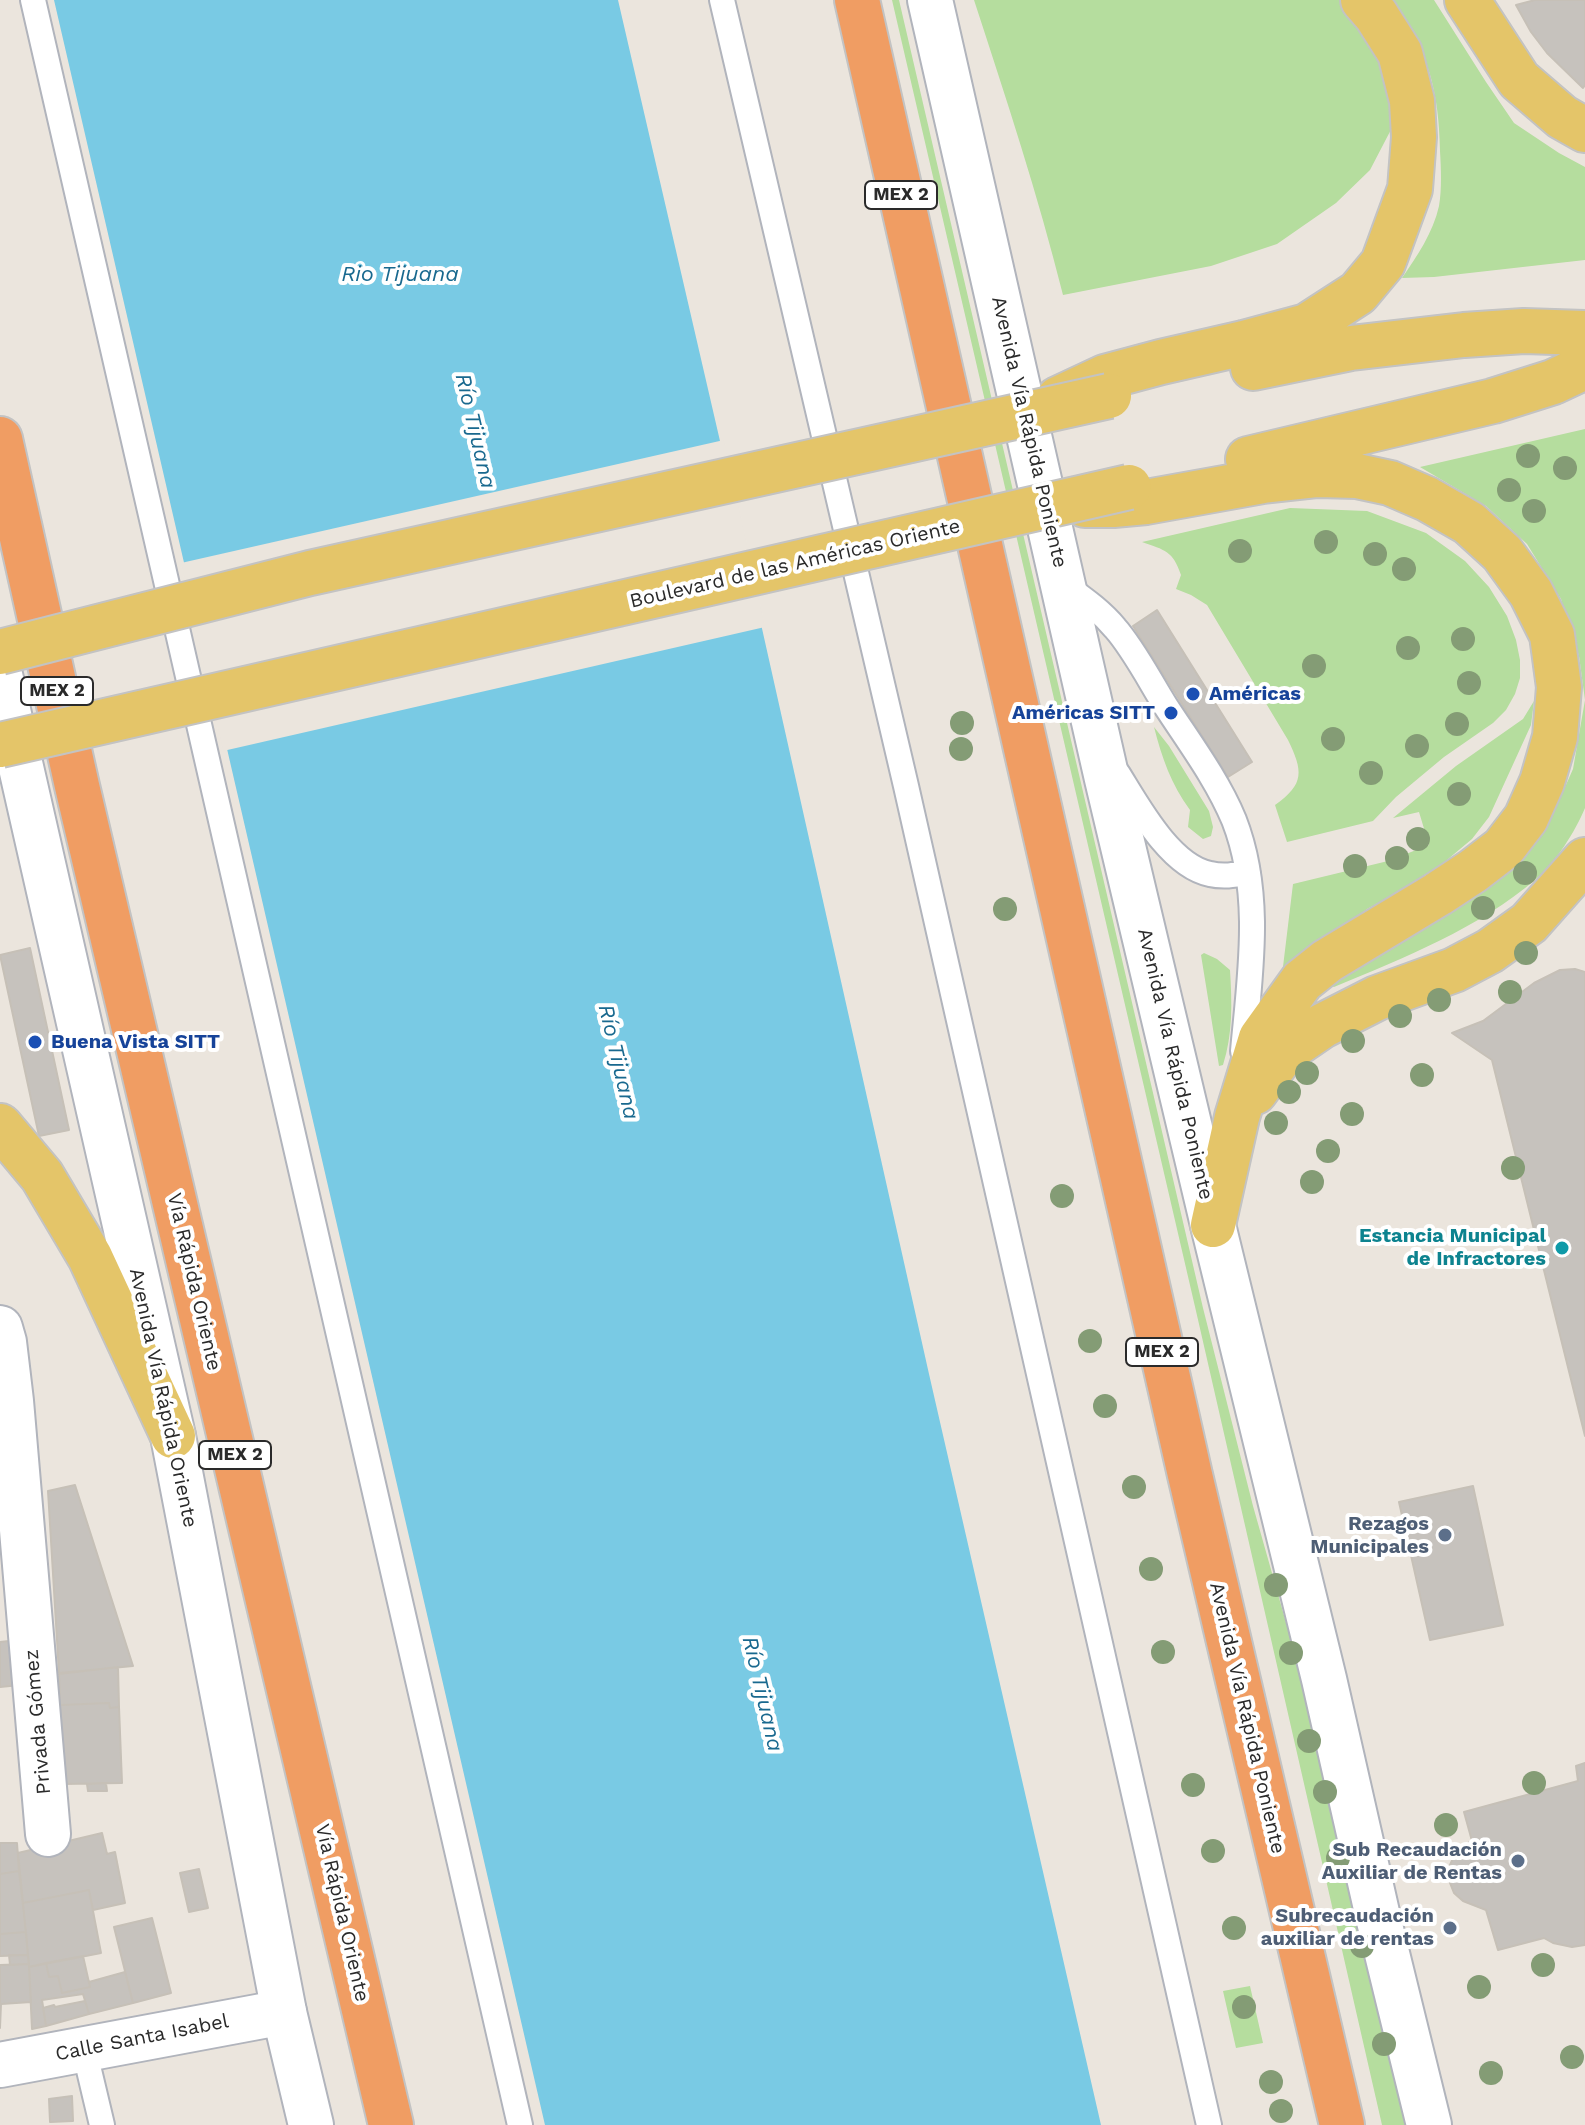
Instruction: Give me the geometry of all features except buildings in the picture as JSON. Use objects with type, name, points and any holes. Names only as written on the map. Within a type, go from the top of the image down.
[{"type":"highway","name":"Avenida Vía Rápida Poniente","points":[[857,0],[1190,1475],[1342,2125]]},
{"type":"highway","name":"Vía Rápida Oriente","points":[[0,439],[81,802],[391,2125]]},
{"type":"main road","name":"Avenida Vía Rápida Poniente","points":[[930,0],[1100,745],[1429,2125]]},
{"type":"main road","points":[[0,652],[310,573],[1035,412],[1161,362],[1307,326],[1358,293],[1383,263],[1410,189],[1414,137],[1412,101],[1400,53],[1363,0]]},
{"type":"main road","points":[[1467,0],[1519,80],[1562,117],[1585,130]]},
{"type":"main road","points":[[1107,386],[1351,348],[1464,335],[1524,331],[1585,333]]},
{"type":"main road","name":"Boulevard de las Américas Oriente","points":[[0,745],[1052,505],[1131,495],[1493,401],[1553,382],[1585,367]]},
{"type":"main road","points":[[1131,495],[1179,497],[1263,481],[1318,475],[1357,476],[1390,483],[1427,499],[1469,523],[1502,553],[1531,593],[1552,635],[1559,687],[1555,737],[1542,782],[1526,818],[1503,848],[1473,871],[1327,961],[1302,981],[1261,1038],[1237,1117],[1213,1225]]},
{"type":"main road","name":"Avenida Vía Rápida Oriente","points":[[0,675],[173,1436],[284,2012],[311,2125]]},
{"type":"main road","points":[[1237,1117],[1284,1052],[1322,1026],[1377,998],[1454,970],[1490,951],[1529,923],[1585,860]]},
{"type":"main road","points":[[0,1126],[42,1176],[90,1257],[173,1436]]},
{"type":"main road","name":"Privada Gómez","points":[[0,1328],[11,1401],[14,1610],[48,1834]]},
{"type":"main road","name":"Calle Santa Isabel","points":[[0,2065],[284,2012]]},
{"type":"lane","points":[[33,0],[520,2125]]},
{"type":"lane","points":[[722,0],[909,802],[1209,2125]]},
{"type":"lane","points":[[1063,584],[1117,629],[1217,785],[1242,844],[1252,919],[1252,960],[1237,1117]]},
{"type":"lane","points":[[1100,745],[1167,846],[1194,868],[1210,874],[1228,876],[1248,873]]},
{"type":"lane","points":[[84,2049],[102,2125]]},
{"type":"green space","points":[[892,0],[899,0],[1203,1308],[1253,1506],[1328,1771],[1410,2125],[1382,2125]]},
{"type":"green space","points":[[974,0],[1339,0],[1376,52],[1396,120],[1370,170],[1336,203],[1277,244],[1211,266],[1063,295],[1010,110]]},
{"type":"green space","points":[[1392,0],[1434,0],[1514,123],[1585,167],[1585,260],[1402,278],[1433,226],[1441,193],[1441,164],[1437,109],[1429,71],[1415,36]]},
{"type":"green space","points":[[1585,429],[1585,700],[1579,656],[1561,599],[1527,544],[1486,506],[1420,467]]},
{"type":"green space","points":[[1290,508],[1367,511],[1426,533],[1465,561],[1489,587],[1507,616],[1516,640],[1520,678],[1506,710],[1493,723],[1444,757],[1396,797],[1373,821],[1287,842],[1275,805],[1292,790],[1298,776],[1297,760],[1288,740],[1207,605],[1176,589],[1181,575],[1175,561],[1162,550],[1142,542]]},
{"type":"green space","points":[[1585,700],[1585,808],[1551,864],[1514,897],[1465,927],[1414,953],[1334,987],[1328,984],[1488,888],[1522,860],[1546,830],[1573,769]]},
{"type":"green space","points":[[1534,701],[1531,725],[1489,817],[1472,839],[1429,875],[1367,909],[1282,975],[1293,884],[1388,861],[1429,845],[1419,812],[1393,818],[1456,766],[1523,719]]},
{"type":"green space","points":[[1154,727],[1209,811],[1213,827],[1211,836],[1203,839],[1188,827],[1190,810],[1168,770]]},
{"type":"green space","points":[[1204,953],[1230,970],[1230,1030],[1223,1065],[1219,1066],[1201,955]]},
{"type":"green space","points":[[1250,1986],[1263,2043],[1236,2048],[1223,1991]]},
{"type":"water","name":"Rio Tijuana","points":[[54,0],[618,0],[1101,2125],[545,2125]]},
{"type":"pier","points":[[724,440],[765,627],[223,751],[181,563]]},
{"type":"place","name":"Américas","points":[[1193,694]]},
{"type":"place","name":"Américas SITT","points":[[1171,713]]},
{"type":"place","name":"Buena Vista SITT","points":[[35,1042]]},
{"type":"place","name":"Estancia Municipal de Infractores","points":[[1562,1248]]},
{"type":"place","name":"Rezagos Municipales","points":[[1445,1535]]},
{"type":"place","name":"Sub Recaudación Auxiliar de Rentas","points":[[1518,1861]]},
{"type":"place","name":"Subrecaudación auxiliar de rentas","points":[[1450,1928]]},
{"type":"water label","name":"Río Tijuana","points":[[475,431]]},
{"type":"water label","name":"Río Tijuana","points":[[618,1062]]},
{"type":"water label","name":"Río Tijuana","points":[[762,1694]]}]
